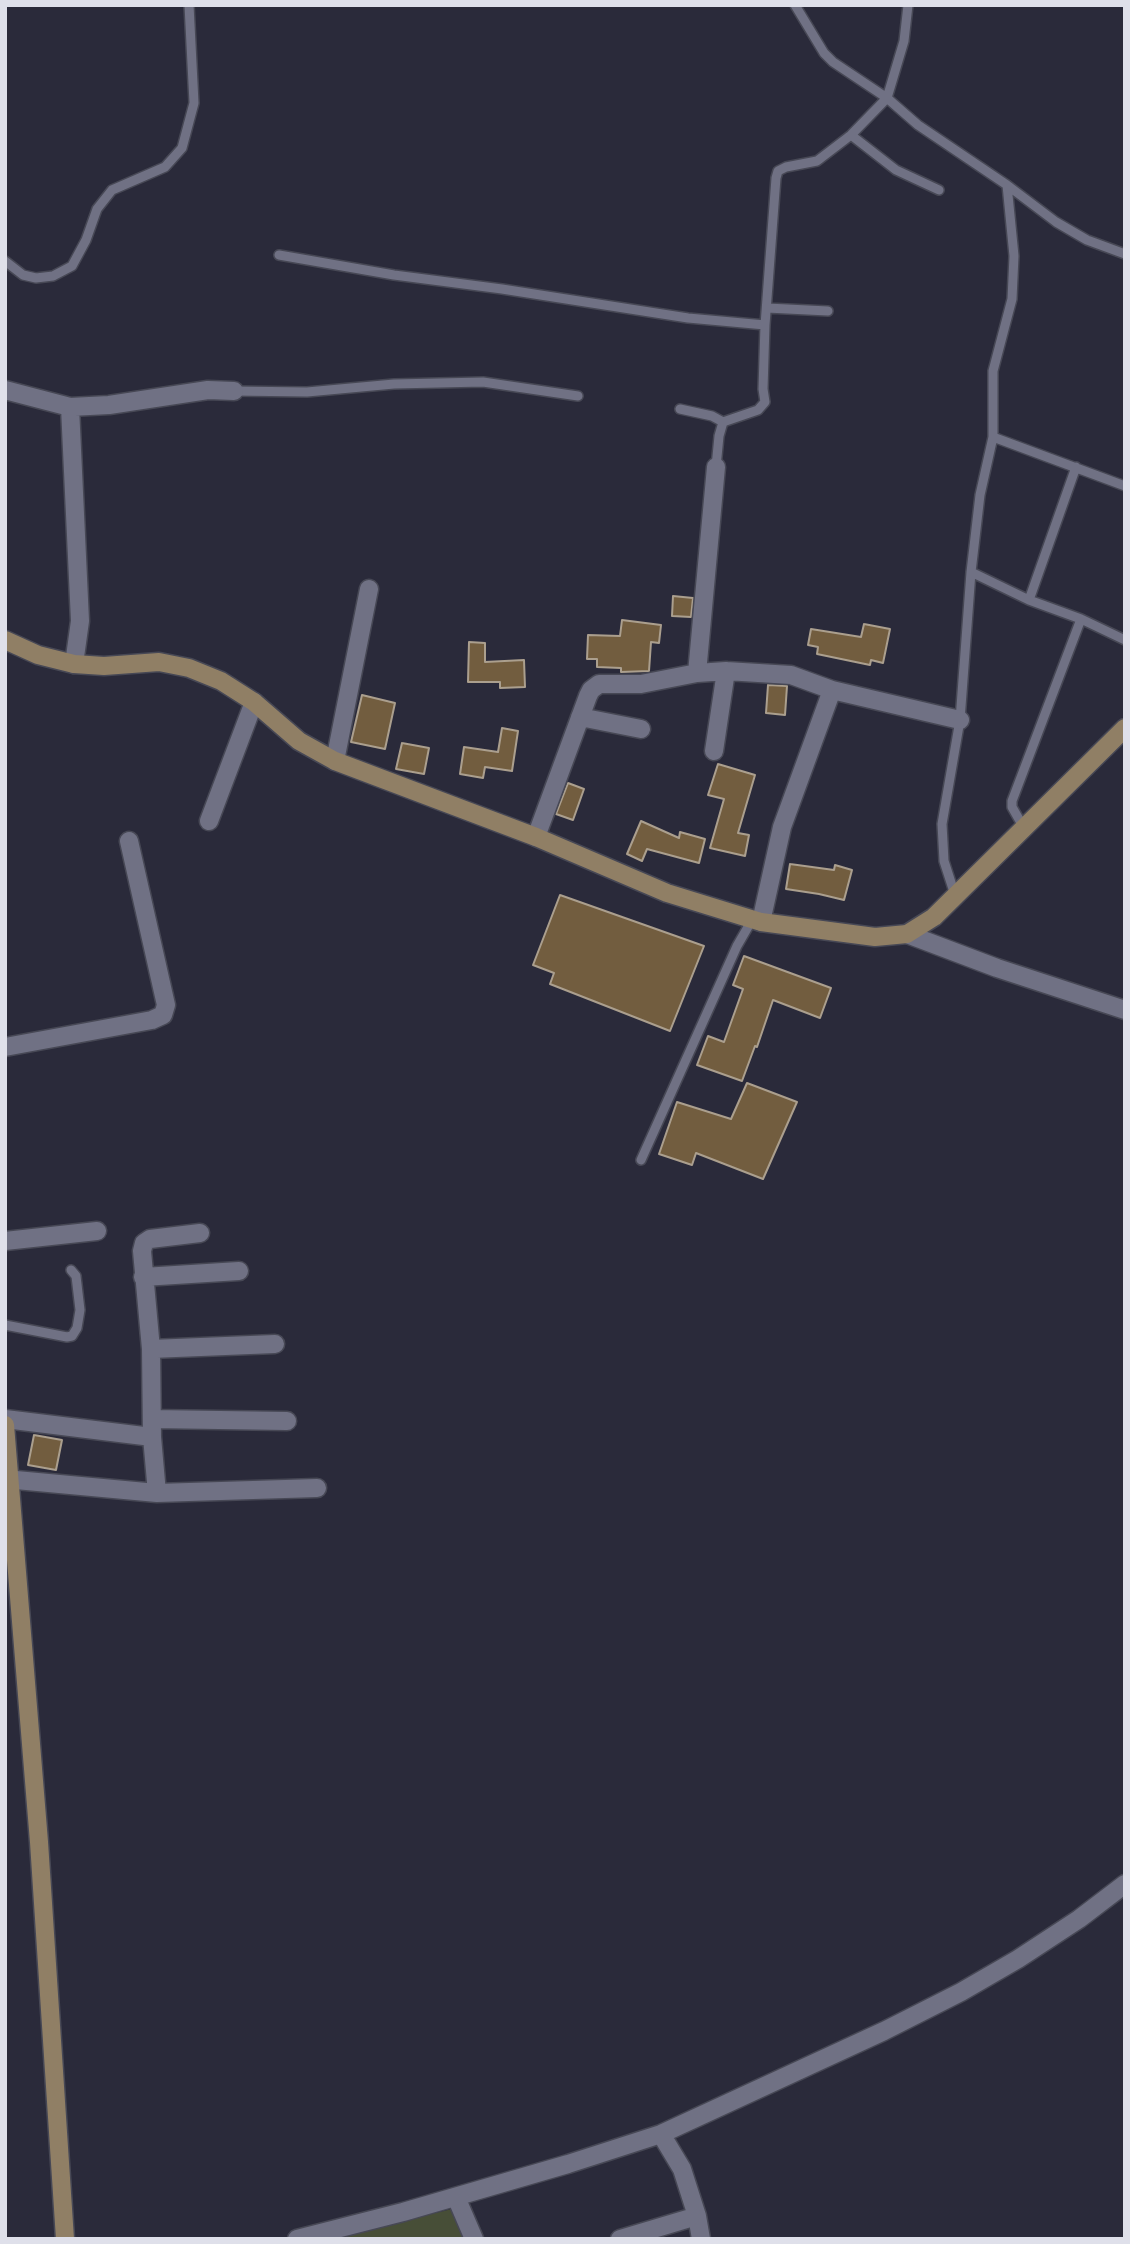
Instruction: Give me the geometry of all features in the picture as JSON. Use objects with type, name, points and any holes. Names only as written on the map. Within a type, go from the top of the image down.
[{"type":"street","points":[[5,390],[70,407],[109,405],[208,390],[234,390]]},
{"type":"street","points":[[70,407],[80,621],[74,664]]},
{"type":"street","points":[[697,673],[716,467]]},
{"type":"street","points":[[335,761],[369,589]]},
{"type":"street","points":[[5,640],[38,655],[74,664],[104,666],[159,662],[190,668],[222,681],[254,702],[299,741],[335,761],[536,837],[667,893],[756,921],[875,937],[907,934],[997,968],[1125,1010]]},
{"type":"street","points":[[713,751],[726,671]]},
{"type":"street","points":[[536,837],[588,696],[599,684],[641,684],[697,673],[726,671],[791,675],[832,690],[960,720]]},
{"type":"street","points":[[756,921],[782,827],[832,690]]},
{"type":"street","points":[[209,821],[254,702]]},
{"type":"street","points":[[580,717],[640,729]]},
{"type":"street","points":[[907,934],[934,917],[1125,728]]},
{"type":"street","points":[[5,1047],[152,1020],[163,1015],[166,1004],[129,841]]},
{"type":"street","points":[[5,1241],[97,1231]]},
{"type":"street","points":[[157,1493],[152,1428],[152,1349],[142,1251],[144,1243],[150,1239],[200,1233]]},
{"type":"street","points":[[144,1277],[239,1270]]},
{"type":"street","points":[[152,1349],[275,1344]]},
{"type":"street","points":[[5,1419],[152,1428],[287,1421]]},
{"type":"street","points":[[5,1425],[39,1842],[65,2239]]},
{"type":"street","points":[[8,1479],[157,1493],[317,1488]]},
{"type":"street","points":[[297,2239],[321,2236],[661,2134],[884,2031],[961,1992],[1079,1919],[1125,1884]]},
{"type":"street","points":[[661,2134],[682,2169],[697,2216],[701,2239]]},
{"type":"street","points":[[456,2197],[474,2239]]},
{"type":"street","points":[[620,2239],[697,2216]]},
{"type":"lane","points":[[5,261],[23,275],[36,278],[53,276],[72,266],[86,240],[97,209],[112,190],[164,167],[182,148],[194,103],[189,5]]},
{"type":"lane","points":[[795,5],[824,53],[833,62],[1056,222],[1087,240],[1125,254]]},
{"type":"lane","points":[[680,410],[712,416],[723,422],[758,410],[765,402],[765,325],[775,178],[778,171],[786,167],[817,161],[851,135],[887,99],[904,41],[908,5]]},
{"type":"lane","points":[[851,135],[896,170],[939,190]]},
{"type":"lane","points":[[955,896],[944,862],[942,824],[960,720],[971,572],[980,495],[993,437],[993,371],[1012,299],[1014,256],[1007,185]]},
{"type":"lane","points":[[279,255],[394,275],[688,318],[765,325]]},
{"type":"lane","points":[[767,308],[828,311]]},
{"type":"lane","points":[[234,390],[307,392],[394,384],[483,382],[578,396]]},
{"type":"lane","points":[[716,467],[723,422]]},
{"type":"lane","points":[[993,437],[1125,486]]},
{"type":"lane","points":[[1029,600],[1076,467]]},
{"type":"lane","points":[[971,572],[1029,600],[1081,619],[1125,640]]},
{"type":"lane","points":[[1024,828],[1012,807],[1012,801],[1081,619]]},
{"type":"lane","points":[[641,1160],[732,958],[756,921]]},
{"type":"lane","points":[[5,1325],[72,1336],[77,1328],[80,1310],[76,1276],[71,1270]]},
{"type":"green space","points":[[452,2209],[463,2239],[326,2239]]},
{"type":"building","points":[[673,596],[693,598],[691,617],[672,616]]},
{"type":"building","points":[[622,620],[661,625],[659,643],[651,642],[649,671],[621,672],[621,668],[597,667],[597,659],[587,659],[588,635],[620,636]]},
{"type":"building","points":[[864,624],[890,629],[883,663],[871,660],[870,665],[817,654],[818,647],[808,645],[811,629],[861,637]]},
{"type":"building","points":[[469,642],[485,643],[485,662],[524,660],[525,687],[500,688],[500,682],[468,682]]},
{"type":"building","points":[[768,685],[787,686],[785,715],[766,713]]},
{"type":"building","points":[[362,695],[395,703],[385,749],[351,742]]},
{"type":"building","points":[[502,728],[518,731],[512,771],[485,767],[483,778],[460,774],[464,747],[498,752]]},
{"type":"building","points":[[402,743],[429,748],[424,774],[396,769]]},
{"type":"building","points":[[718,764],[755,775],[738,833],[749,835],[745,856],[710,848],[724,799],[708,795]]},
{"type":"building","points":[[568,783],[584,789],[573,820],[556,814]]},
{"type":"building","points":[[641,821],[679,838],[680,832],[705,839],[699,863],[647,849],[642,861],[627,854]]},
{"type":"building","points":[[790,864],[834,870],[835,865],[852,870],[844,900],[786,889]]},
{"type":"building","points":[[560,895],[704,946],[670,1031],[550,984],[554,973],[533,965]]},
{"type":"building","points":[[744,956],[831,988],[820,1018],[773,1000],[742,1081],[697,1065],[708,1036],[724,1042],[743,989],[733,985]]},
{"type":"building","points":[[747,1083],[797,1102],[763,1179],[696,1153],[692,1165],[659,1154],[677,1102],[731,1119]]},
{"type":"building","points":[[34,1435],[62,1440],[56,1470],[28,1465]]}]
